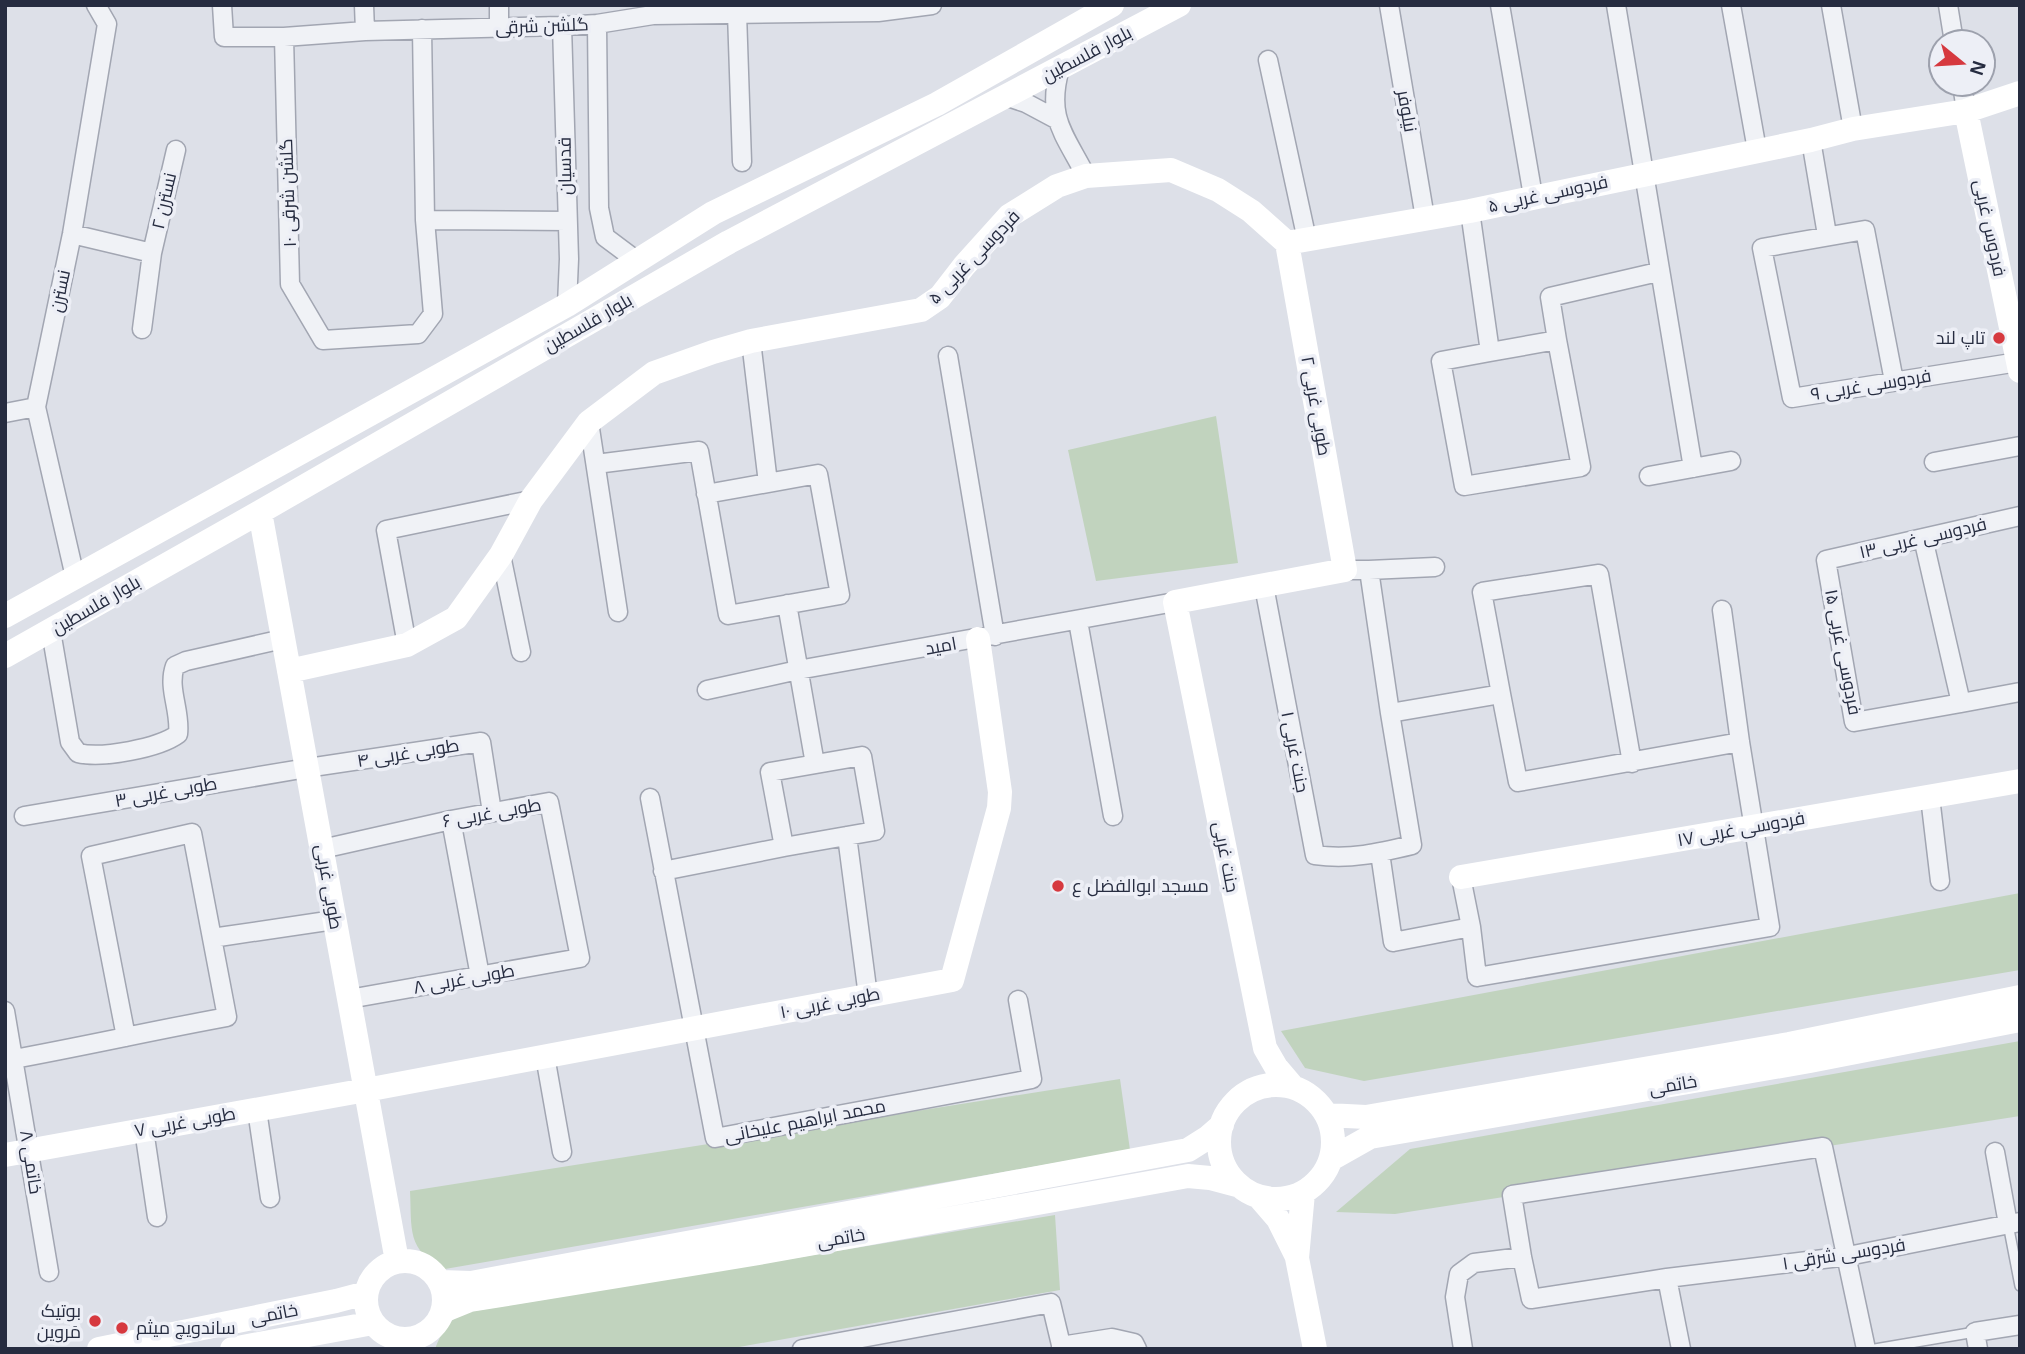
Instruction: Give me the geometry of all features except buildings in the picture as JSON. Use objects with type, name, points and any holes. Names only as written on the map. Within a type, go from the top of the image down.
[{"type":"main road","name":"بلوار فلسطین","points":[[5,616],[567,305],[713,214],[937,103],[1112,5]]},
{"type":"main road","name":"بلوار فلسطین","points":[[5,656],[729,242],[1179,5]]},
{"type":"main road","name":"فردوسی غربی ۵","points":[[289,671],[407,645],[456,618],[501,555],[531,500],[589,422],[654,373],[751,341],[921,310],[940,297],[1009,216],[1057,186],[1086,176],[1171,170],[1218,190],[1297,241],[1470,211],[1853,129],[1966,111],[2020,93]]},
{"type":"main road","name":"فردوس غربی","points":[[1966,111],[2011,282],[2019,366]]},
{"type":"main road","points":[[713,214],[729,242]]},
{"type":"main road","name":"طوبی غربی ۲","points":[[1297,241],[1357,570]]},
{"type":"main road","name":"طوبی غربی","points":[[260,512],[397,1261]]},
{"type":"main road","points":[[1175,602],[1357,570]]},
{"type":"main road","name":"جنت غربی","points":[[1175,602],[1262,1034],[1255,1067],[1227,1116]]},
{"type":"main road","name":"طوبی غربی ۱۰","points":[[366,1090],[952,980],[999,808],[1000,792],[986,638]]},
{"type":"main road","name":"فردوسی غربی ۱۷","points":[[1461,877],[2020,781]]},
{"type":"main road","name":"خاتمی","points":[[1326,1115],[1366,1117],[1394,1113],[1789,1044],[2020,997]]},
{"type":"main road","name":"خاتمی","points":[[1331,1159],[1370,1137],[1810,1061],[2020,1020]]},
{"type":"main road","points":[[1262,1034],[1265,1048],[1276,1067],[1293,1087]]},
{"type":"main road","points":[[1250,1192],[1274,1199],[1289,1198],[1315,1184],[1324,1172],[1331,1159],[1332,1129],[1318,1103],[1307,1093],[1293,1087],[1276,1085],[1260,1087],[1245,1094],[1227,1116],[1219,1142],[1229,1174],[1278,1219],[1297,1258],[1315,1349]]},
{"type":"main road","name":"طوبی غربی ۷","points":[[17,1153],[366,1090]]},
{"type":"main road","name":"خاتمی","points":[[440,1282],[471,1283],[1188,1150],[1207,1138],[1227,1116]]},
{"type":"main road","name":"خاتمی","points":[[443,1311],[470,1300],[754,1254],[1188,1176],[1210,1178],[1250,1192]]},
{"type":"main road","points":[[1297,1258],[1303,1192]]},
{"type":"main road","points":[[397,1261],[410,1261],[433,1271],[440,1282],[444,1291],[443,1311],[432,1329],[415,1344],[391,1337],[373,1323],[366,1303],[366,1293],[377,1272],[397,1261]]},
{"type":"main road","name":"خاتمی","points":[[99,1349],[366,1293]]},
{"type":"main road","name":"خاتمی","points":[[232,1349],[373,1323]]},
{"type":"street","name":"نسترن","points":[[75,577],[36,407],[72,234],[107,24],[96,5]]},
{"type":"street","name":"گلشن شرقی","points":[[222,5],[224,37],[597,24],[653,10],[737,13],[788,9],[878,12],[932,5]]},
{"type":"street","points":[[364,5],[365,31]]},
{"type":"street","points":[[499,5],[499,27]]},
{"type":"street","name":"نیلوفر","points":[[1388,5],[1425,218]]},
{"type":"street","points":[[1500,5],[1533,196]]},
{"type":"street","points":[[1615,5],[1693,468]]},
{"type":"street","points":[[1731,5],[1757,150]]},
{"type":"street","points":[[1831,5],[1853,129]]},
{"type":"street","points":[[1948,5],[1952,28]]},
{"type":"street","points":[[737,13],[742,162]]},
{"type":"street","name":"قدسیان","points":[[597,24],[599,208],[604,237],[637,261]]},
{"type":"street","name":"قدسیان","points":[[562,26],[569,259],[567,305]]},
{"type":"street","points":[[422,29],[425,220],[567,221]]},
{"type":"street","name":"گلشن شرقی ۱۰","points":[[284,37],[290,284],[323,340],[418,334],[433,314],[425,220]]},
{"type":"street","points":[[1268,60],[1297,241]]},
{"type":"street","points":[[1060,68],[1054,100],[1056,120],[1086,176]]},
{"type":"street","points":[[1008,97],[1026,103],[1056,120]]},
{"type":"street","name":"فردوس غربی","points":[[1964,98],[1966,111]]},
{"type":"street","points":[[1811,140],[1827,235],[1866,230],[1894,382]]},
{"type":"street","name":"نسترن ۲","points":[[142,329],[152,253],[176,150]]},
{"type":"street","points":[[1470,211],[1490,352]]},
{"type":"street","name":"نسترن ۲","points":[[72,234],[152,253]]},
{"type":"street","name":"فردوسی غربی ۹","points":[[1827,235],[1762,248],[1792,398],[2019,366]]},
{"type":"street","points":[[1557,340],[1441,361],[1464,486],[1581,467],[1550,298],[1658,272]]},
{"type":"street","points":[[751,341],[768,483]]},
{"type":"street","points":[[948,356],[986,638]]},
{"type":"street","points":[[5,414],[36,407]]},
{"type":"street","points":[[589,422],[618,612]]},
{"type":"street","points":[[1934,463],[2020,446]]},
{"type":"street","points":[[596,464],[698,451],[728,615],[840,595],[818,474],[706,494]]},
{"type":"street","points":[[1649,476],[1731,461]]},
{"type":"street","points":[[407,645],[386,530],[531,500]]},
{"type":"street","name":"فردوسی غربی ۱۳","points":[[1826,560],[2020,516]]},
{"type":"street","points":[[1923,538],[1961,703]]},
{"type":"street","points":[[501,555],[521,652]]},
{"type":"street","name":"فردوسی غربی ۱۵","points":[[1826,560],[1854,722],[2020,692]]},
{"type":"street","points":[[1435,567],[1357,570],[1390,713],[1412,845],[1380,853],[1393,942],[1471,927]]},
{"type":"street","points":[[1632,763],[1599,574],[1482,592],[1518,782],[1632,763],[1740,742]]},
{"type":"street","name":"جنت غربی ۱","points":[[1264,586],[1315,855],[1340,859],[1380,853]]},
{"type":"street","name":"امید","points":[[707,690],[798,670],[1175,602]]},
{"type":"street","points":[[787,604],[815,764]]},
{"type":"street","points":[[1461,877],[1477,977],[1770,927],[1756,826],[1740,742],[1723,610]]},
{"type":"street","points":[[1078,621],[1113,816]]},
{"type":"street","points":[[51,631],[70,742],[78,753],[89,756],[157,744],[169,741],[178,734],[180,720],[171,677],[175,666],[283,639]]},
{"type":"street","points":[[1390,713],[1501,694]]},
{"type":"street","name":"طوبی غربی ۴","points":[[307,768],[481,742],[492,812]]},
{"type":"street","points":[[663,871],[875,831],[862,756],[770,772],[783,847]]},
{"type":"street","name":"طوبی غربی ۳","points":[[24,816],[307,768]]},
{"type":"street","points":[[1930,797],[1940,881]]},
{"type":"street","name":"محمد ابراهیم علیخانی","points":[[650,798],[715,1138],[1032,1079],[1018,1000]]},
{"type":"street","name":"طوبی غربی ۶","points":[[322,849],[451,820],[549,802],[580,958]]},
{"type":"street","points":[[451,820],[480,976]]},
{"type":"street","points":[[14,1059],[126,1037],[227,1017],[191,833],[91,856],[126,1037]]},
{"type":"street","points":[[847,836],[868,996]]},
{"type":"street","points":[[212,938],[334,920]]},
{"type":"street","name":"طوبی غربی ۸","points":[[349,999],[580,958]]},
{"type":"street","name":"خاتمی ۸","points":[[5,1011],[14,1059],[17,1153],[48,1272]]},
{"type":"street","points":[[545,1056],[562,1152]]},
{"type":"street","points":[[257,1110],[270,1198]]},
{"type":"street","points":[[144,1130],[157,1217]]},
{"type":"street","points":[[1463,1349],[1455,1297],[1460,1274],[1474,1263],[1522,1257],[1512,1195],[1823,1147],[1866,1349]]},
{"type":"street","points":[[1995,1152],[2014,1223]]},
{"type":"street","name":"فردوسی شرقی ۱","points":[[1522,1257],[1531,1299],[1667,1278],[1848,1256],[2014,1223]]},
{"type":"street","points":[[1667,1278],[1681,1349]]},
{"type":"street","points":[[802,1349],[1051,1303],[1062,1348],[1112,1338],[1134,1343],[1138,1349]]},
{"type":"street","points":[[1977,1340],[2020,1325]]},
{"type":"lane","points":[[2014,1223],[2020,1286]]},
{"type":"lane","points":[[1875,1349],[1977,1340]]},
{"type":"green space","points":[[1216,416],[1238,563],[1096,581],[1068,450]]},
{"type":"green space","points":[[2020,893],[2020,970],[1364,1081],[1305,1068],[1281,1031]]},
{"type":"green space","points":[[2020,1041],[2020,1116],[1395,1214],[1336,1212],[1410,1149]]},
{"type":"green space","points":[[1120,1079],[1130,1150],[445,1269],[423,1254],[414,1237],[410,1191]]},
{"type":"green space","points":[[1055,1215],[1060,1290],[728,1349],[435,1349],[445,1328],[462,1313]]},
{"type":"place","name":"تاپ لند","points":[[1999,338]]},
{"type":"place","name":"مسجد ابوالفضل ع","points":[[1058,886]]},
{"type":"place","name":"بوتیک مَروین","points":[[95,1321]]},
{"type":"place","name":"ساندویچ میثم","points":[[122,1328]]}]
